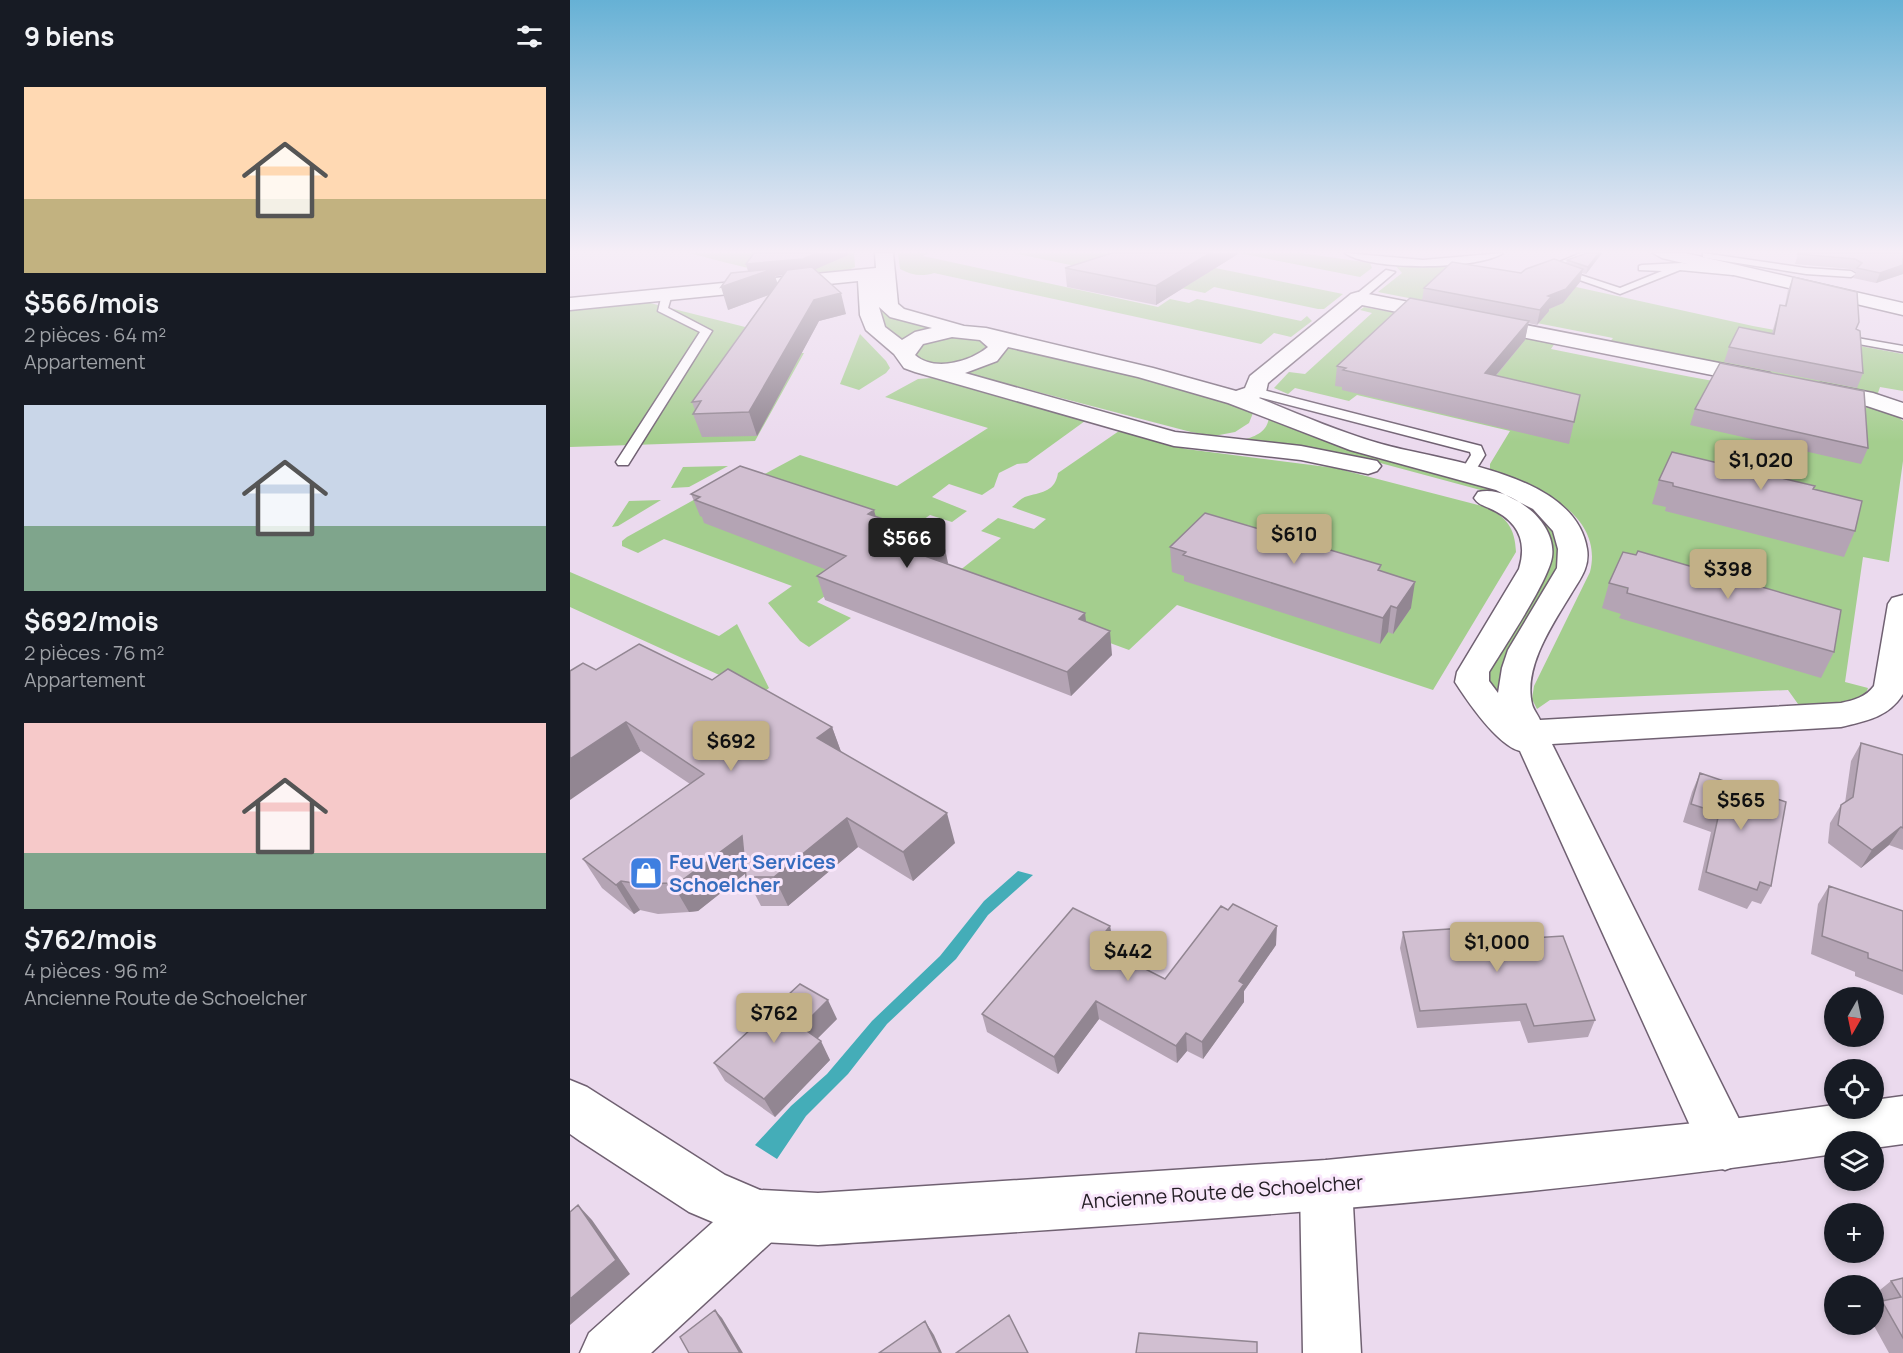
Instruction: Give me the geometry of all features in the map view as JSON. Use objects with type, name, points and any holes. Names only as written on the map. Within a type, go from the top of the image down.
[{"type":"main road","points":[[870,316],[876,330],[904,352],[906,359],[913,364],[1121,425],[1196,443],[1301,453],[1342,460],[1493,500],[1520,513],[1533,528],[1539,557],[1473,672],[1472,682],[1488,704],[1529,741],[1841,715],[1868,709],[1887,693],[1895,668],[1903,604]]},
{"type":"main road","points":[[909,316],[1250,398],[1376,450],[1467,472],[1539,501],[1557,515],[1569,534],[1575,553],[1572,568],[1519,660],[1513,684],[1515,704],[1529,741],[1725,1145]]},
{"type":"main road","points":[[1250,398],[1258,381],[1336,316]]},
{"type":"main road","points":[[1450,316],[1873,400],[1903,411]]},
{"type":"main road","points":[[904,352],[907,346],[925,336],[966,331]]},
{"type":"main road","points":[[935,369],[951,369],[982,362],[998,349],[998,343],[993,337]]},
{"type":"main road","points":[[1196,443],[1225,440],[1253,431],[1260,424],[1261,417],[1250,398]]},
{"type":"main road","name":"Ancienne Route de Schoelcher","points":[[570,1104],[597,1124],[707,1194],[760,1216],[818,1219],[1326,1186],[1725,1145],[1903,1120]]},
{"type":"main road","points":[[1326,1186],[1332,1353]]},
{"type":"main road","points":[[609,1353],[760,1216]]},
{"type":"lane","points":[[623,462],[706,332],[676,316]]},
{"type":"lane","points":[[1857,341],[1903,349]]},
{"type":"green space","points":[[570,316],[702,316],[785,337],[775,353],[804,353],[755,441],[570,447]]},
{"type":"green space","points":[[881,316],[913,316],[944,328],[902,345],[885,330]]},
{"type":"green space","points":[[1133,316],[1278,316],[1301,321],[1307,316],[1312,321],[1291,337],[1274,333],[1261,344]]},
{"type":"green space","points":[[1369,316],[1412,316],[1555,343],[1551,349],[1735,385],[1849,401],[1890,413],[1903,421],[1903,461],[1889,562],[1863,557],[1845,682],[1868,688],[1864,695],[1850,704],[1803,711],[1788,690],[1550,700],[1537,709],[1532,699],[1534,686],[1590,572],[1592,552],[1588,535],[1578,520],[1549,496],[1532,487],[1496,475],[1490,470],[1490,464],[1510,431],[1357,395],[1349,401],[1295,388],[1288,394],[1274,388],[1289,372],[1305,374]]},
{"type":"green space","points":[[1501,316],[1708,316],[1903,354],[1903,391],[1880,387],[1877,396],[1608,344],[1613,338]]},
{"type":"green space","points":[[860,334],[890,368],[859,390],[840,384]]},
{"type":"green space","points":[[965,335],[990,342],[989,352],[962,362],[942,365],[924,361],[916,355],[918,349],[929,341]]},
{"type":"green space","points":[[1007,344],[1216,396],[1243,405],[1253,413],[1249,423],[1235,432],[1214,436],[962,372],[994,360],[1004,351]]},
{"type":"green space","points":[[932,378],[1085,421],[1027,463],[1017,464],[999,473],[994,487],[982,495],[949,484],[932,497],[967,511],[952,522],[930,515],[817,602],[851,618],[809,647],[800,641],[768,603],[792,586],[664,539],[638,553],[622,546],[622,541],[627,537],[735,477],[759,477],[800,455],[897,486],[988,428],[885,397],[918,379]]},
{"type":"green space","points":[[1269,416],[1485,484],[1524,499],[1557,530],[1561,559],[1500,675],[1499,695],[1489,684],[1488,671],[1552,558],[1551,542],[1499,495],[1358,457],[1243,440],[1264,430]]},
{"type":"green space","points":[[1119,431],[1186,449],[1335,468],[1482,506],[1497,513],[1511,528],[1516,552],[1433,690],[1177,605],[1129,650],[945,582],[1001,538],[981,531],[998,518],[1034,529],[1046,519],[1012,507],[1024,498],[1048,490],[1054,484],[1058,473]]},
{"type":"green space","points":[[728,466],[689,487],[671,488],[683,467]]},
{"type":"green space","points":[[661,500],[618,526],[612,527],[629,501]]},
{"type":"green space","points":[[570,572],[719,636],[737,624],[769,688],[761,694],[570,607]]},
{"type":"water","points":[[1018,871],[1033,875],[988,915],[956,959],[887,1024],[848,1074],[806,1116],[777,1159],[755,1145],[791,1106],[827,1074],[872,1021],[940,956],[984,901]]},
{"type":"building","points":[[754,316],[805,316],[749,412],[693,414],[701,401],[692,402]]},
{"type":"building","points":[[1391,316],[1504,316],[1529,321],[1485,373],[1580,395],[1574,422],[1343,370],[1346,368],[1337,366]]},
{"type":"building","points":[[1778,316],[1859,316],[1856,329],[1860,331],[1863,373],[1729,347],[1739,327],[1774,334]]},
{"type":"building","points":[[1720,363],[1864,391],[1868,448],[1695,409]]},
{"type":"building","points":[[1672,452],[1815,486],[1813,489],[1862,501],[1855,531],[1673,486],[1673,483],[1659,480]]},
{"type":"building","points":[[740,466],[874,510],[868,514],[943,539],[922,555],[1085,613],[1079,619],[1110,631],[1067,672],[817,576],[846,556],[695,500],[700,497],[691,494]]},
{"type":"building","points":[[1205,513],[1381,565],[1378,570],[1415,582],[1397,608],[1391,606],[1383,618],[1183,555],[1186,552],[1170,547]]},
{"type":"building","points":[[1638,551],[1841,610],[1834,652],[1627,593],[1628,588],[1609,583],[1623,552],[1636,555]]},
{"type":"building","points":[[639,644],[712,680],[728,669],[832,727],[817,738],[947,813],[903,852],[847,818],[774,877],[746,877],[742,836],[681,881],[640,884],[621,881],[616,885],[583,859],[704,774],[626,722],[570,759],[570,671],[583,663],[596,670]]},
{"type":"building","points":[[1861,743],[1903,755],[1903,828],[1901,827],[1872,850],[1838,825],[1841,805],[1853,797]]},
{"type":"building","points":[[1700,773],[1786,802],[1771,886],[1760,882],[1757,890],[1706,872],[1719,813],[1691,804]]},
{"type":"building","points":[[1829,886],[1903,911],[1903,971],[1868,958],[1868,953],[1822,936]]},
{"type":"building","points":[[1233,904],[1277,926],[1239,981],[1244,984],[1202,1042],[1186,1033],[1176,1046],[1096,1001],[1054,1057],[982,1014],[1073,908],[1110,926],[1096,944],[1165,979],[1221,906],[1228,910]]},
{"type":"building","points":[[1512,925],[1516,939],[1563,936],[1595,1020],[1534,1026],[1526,1004],[1420,1011],[1403,932]]},
{"type":"building","points":[[800,984],[828,1000],[801,1027],[821,1041],[764,1099],[714,1063]]},
{"type":"building","points":[[578,1205],[616,1260],[570,1299],[570,1212]]},
{"type":"building","points":[[1903,1278],[1903,1338],[1884,1305],[1884,1301],[1901,1297],[1891,1281]]},
{"type":"building","points":[[715,1310],[740,1353],[689,1353],[680,1337]]},
{"type":"building","points":[[1009,1315],[1028,1353],[956,1353]]},
{"type":"building","points":[[925,1321],[940,1353],[879,1353]]},
{"type":"building","points":[[1139,1333],[1257,1342],[1257,1353],[1136,1353]]},
{"type":"place","name":"Feu Vert Services Schoelcher","points":[[646,873]]}]
